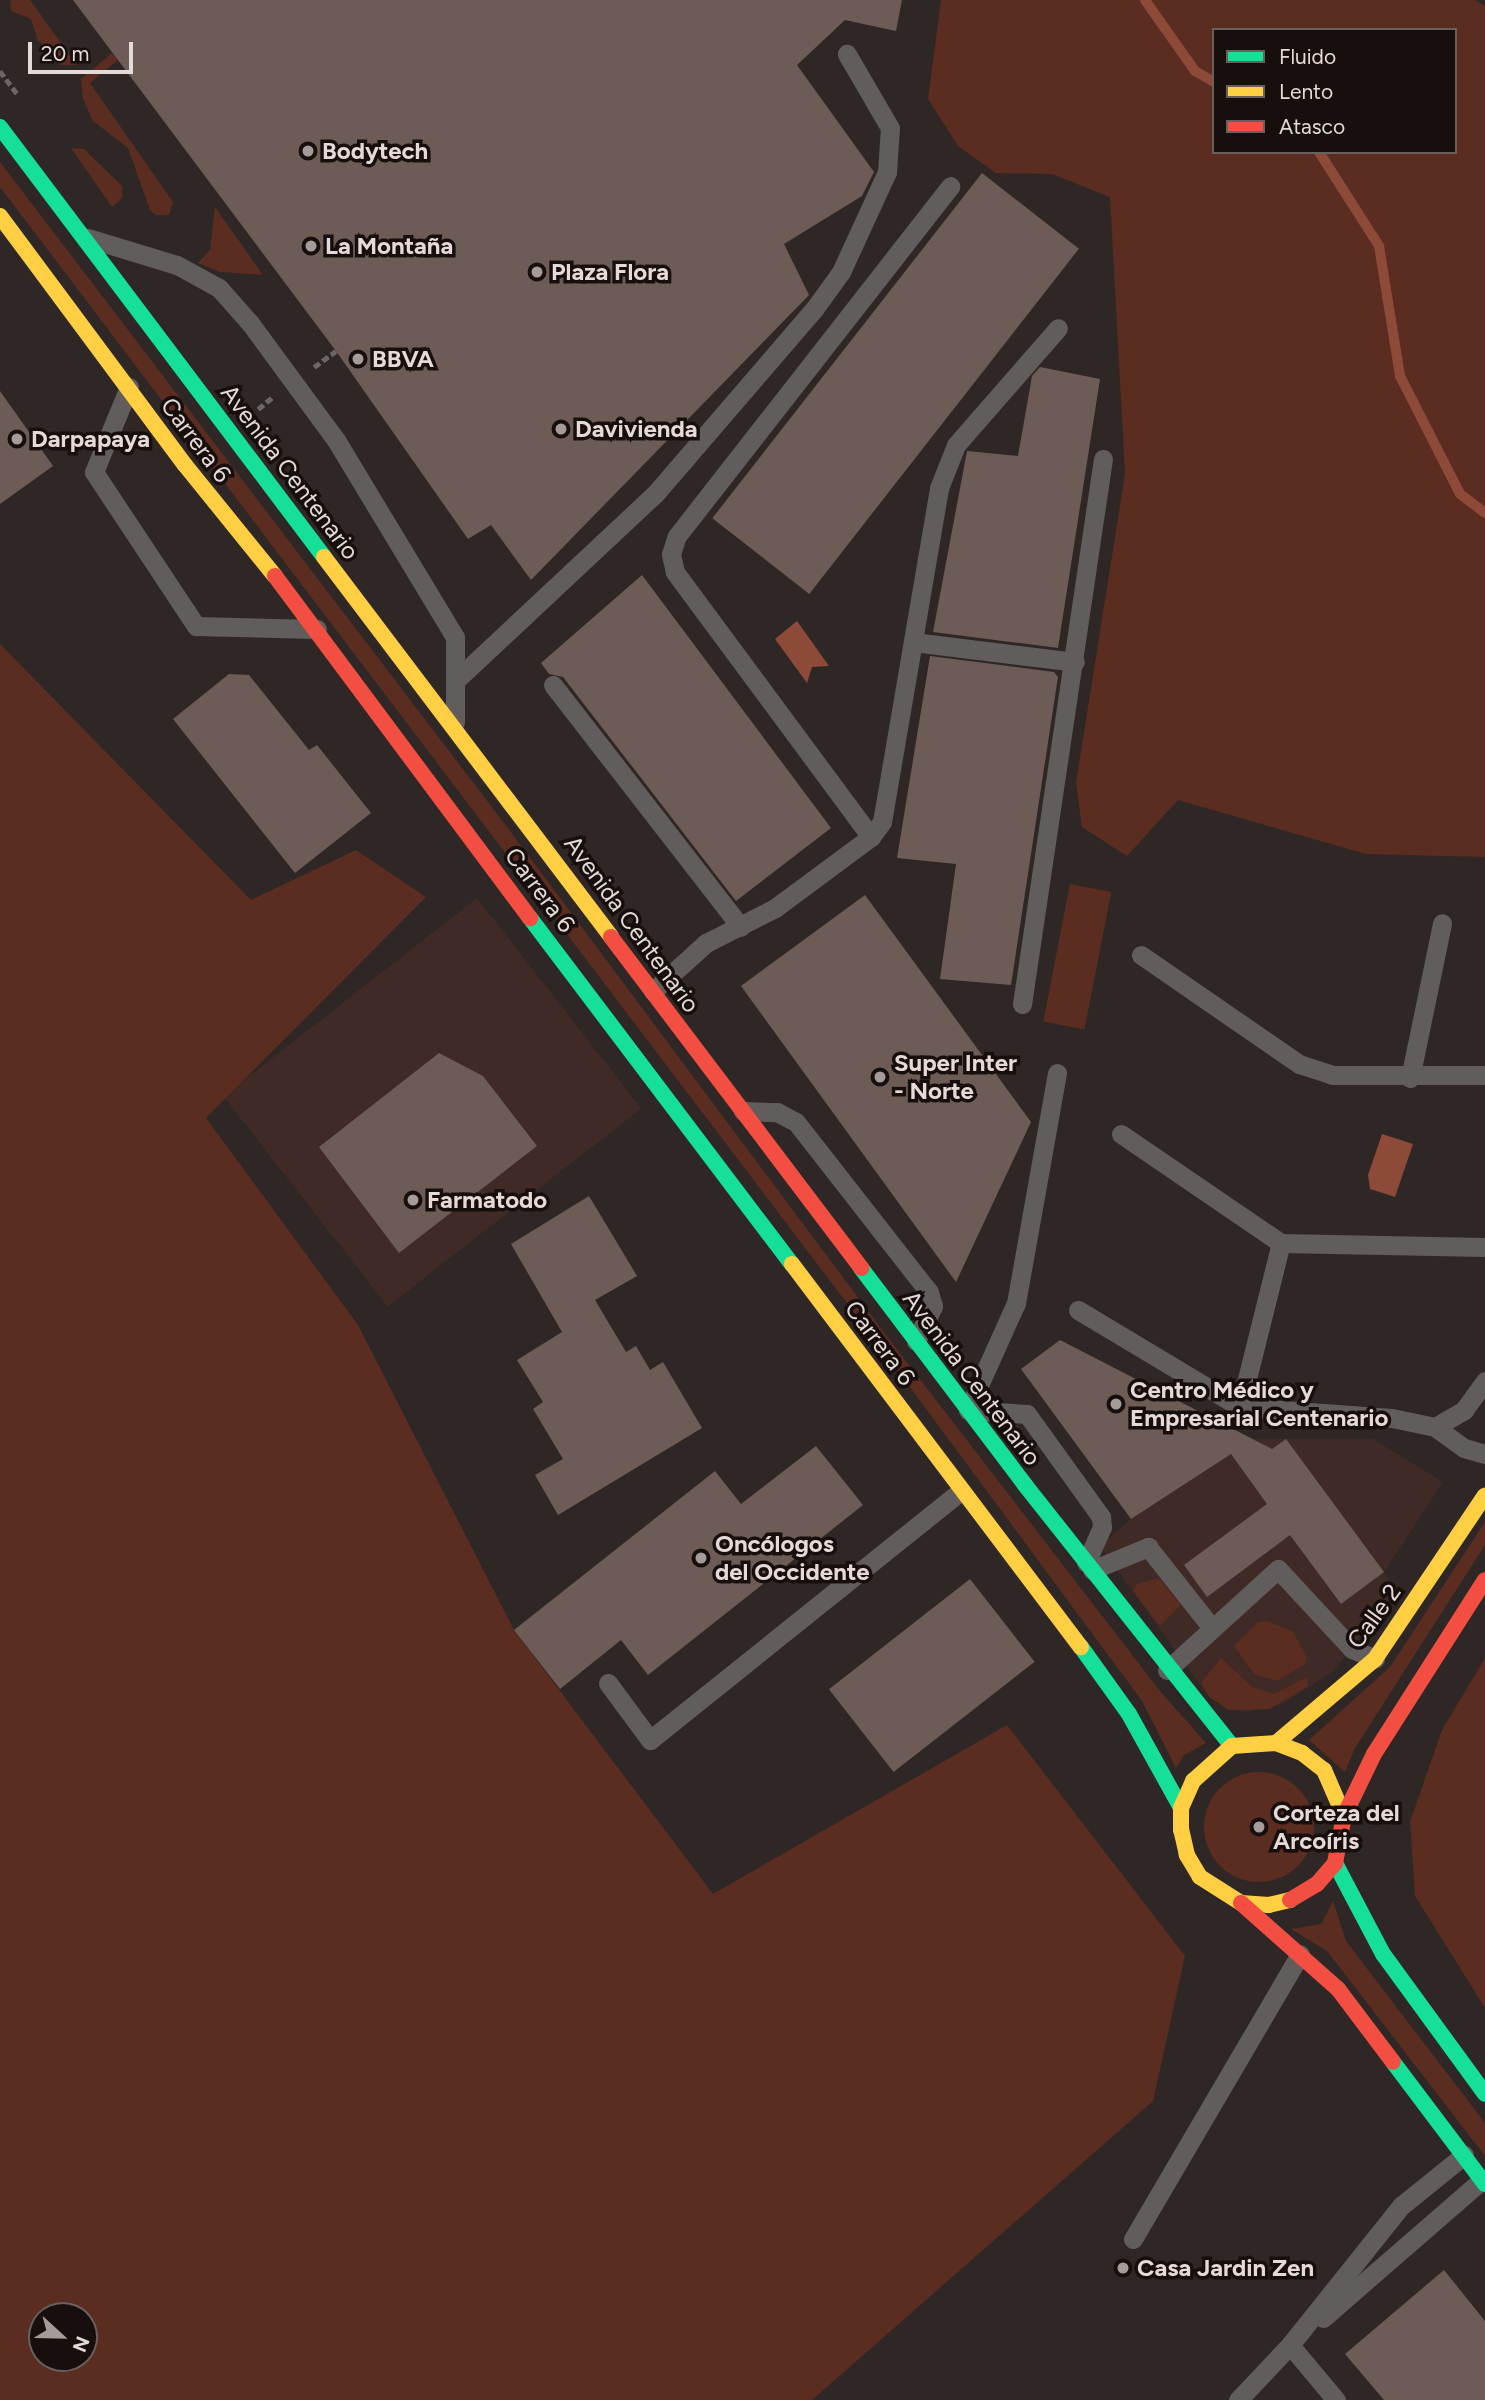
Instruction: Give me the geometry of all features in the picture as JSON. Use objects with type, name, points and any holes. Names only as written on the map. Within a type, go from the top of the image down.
[{"type":"main road","name":"Avenida Centenario","points":[[0,127],[968,1410],[1167,1670],[1231,1746]]},
{"type":"main road","name":"Carrera 6","points":[[0,216],[263,564],[318,629],[389,733],[961,1491],[1042,1593],[1129,1714],[1181,1808]]},
{"type":"main road","name":"Calle 2","points":[[1276,1743],[1375,1659],[1485,1495]]},
{"type":"main road","points":[[1241,1903],[1269,1905],[1294,1899],[1317,1884],[1335,1863],[1344,1816],[1374,1754],[1485,1580]]},
{"type":"main road","points":[[1344,1816],[1338,1794],[1324,1770],[1302,1753],[1276,1743],[1231,1746],[1194,1781],[1181,1808],[1187,1855],[1200,1877],[1219,1893],[1241,1903],[1338,1989],[1484,2182]]},
{"type":"main road","points":[[1335,1863],[1383,1954],[1485,2094]]},
{"type":"lane","points":[[455,681],[655,494],[815,308],[841,272],[887,172],[890,128],[847,54]]},
{"type":"lane","points":[[871,837],[675,572],[671,554],[677,536],[950,186]]},
{"type":"lane","points":[[83,236],[177,265],[219,288],[250,323],[336,440],[456,637],[455,727]]},
{"type":"lane","points":[[653,991],[706,943],[775,908],[871,837],[889,802],[939,488],[956,445],[1058,328]]},
{"type":"lane","points":[[129,387],[94,472],[196,626],[318,629]]},
{"type":"lane","points":[[1022,1004],[1075,662],[1103,459]]},
{"type":"lane","points":[[913,642],[1075,662]]},
{"type":"lane","points":[[553,685],[741,927]]},
{"type":"lane","points":[[1410,1078],[1443,923]]},
{"type":"lane","points":[[1141,955],[1299,1064],[1332,1075],[1410,1078],[1485,1074]]},
{"type":"lane","points":[[1057,1073],[1016,1303],[968,1410],[1027,1414],[1101,1517],[1102,1527],[1089,1566]]},
{"type":"lane","points":[[743,1111],[777,1112],[796,1122],[929,1292],[933,1306],[916,1341]]},
{"type":"lane","points":[[1121,1134],[1281,1243],[1485,1247]]},
{"type":"lane","points":[[1240,1407],[1281,1243]]},
{"type":"lane","points":[[1078,1310],[1240,1407],[1392,1418],[1435,1427],[1464,1448],[1485,1454]]},
{"type":"lane","points":[[1435,1427],[1464,1410],[1485,1381]]},
{"type":"lane","points":[[608,1683],[650,1740],[961,1491]]},
{"type":"lane","points":[[1089,1566],[1148,1547],[1212,1628]]},
{"type":"lane","points":[[1167,1670],[1278,1569],[1352,1649],[1375,1659]]},
{"type":"lane","points":[[1133,2239],[1300,1954]]},
{"type":"lane","points":[[1238,2400],[1290,2345],[1401,2206],[1464,2155]]},
{"type":"lane","points":[[1290,2345],[1484,2182]]},
{"type":"lane","points":[[1290,2345],[1336,2400]]},
{"type":"shaded area","points":[[10,0],[30,0],[77,65],[59,65],[53,50],[38,41],[31,19],[11,11]]},
{"type":"shaded area","points":[[941,0],[1475,0],[1485,6],[1485,857],[1366,854],[1178,800],[1127,856],[1082,827],[1076,783],[1125,474],[1110,197],[1052,174],[996,173],[958,146],[928,99]]},
{"type":"shaded area","points":[[112,53],[118,60],[90,83],[173,202],[169,215],[156,215],[150,210],[128,148],[93,121],[83,99],[81,79]]},
{"type":"shaded area","points":[[71,148],[84,149],[122,186],[122,198],[112,207]]},
{"type":"shaded area","points":[[0,162],[507,827],[889,1339],[1160,1691],[1206,1743],[1184,1755],[1176,1768],[1142,1701],[881,1348],[0,187]]},
{"type":"shaded area","points":[[215,207],[263,275],[220,272],[198,263],[210,250]]},
{"type":"shaded area","points":[[797,621],[829,666],[812,667],[807,683],[775,639]]},
{"type":"shaded area","points":[[0,644],[251,900],[356,850],[426,897],[206,1118],[358,1325],[514,1630],[713,1894],[1007,1725],[1185,1956],[1153,2101],[812,2400],[0,2400]]},
{"type":"shaded area","points":[[1070,884],[1111,892],[1085,1029],[1043,1021]]},
{"type":"shaded area","points":[[477,898],[641,1108],[388,1307],[223,1096]]},
{"type":"shaded area","points":[[1382,1134],[1413,1144],[1395,1197],[1370,1189],[1368,1175]]},
{"type":"shaded area","points":[[1253,1439],[1373,1439],[1443,1482],[1384,1572],[1397,1591],[1333,1671],[1283,1704],[1245,1712],[1229,1710],[1209,1697],[1100,1546],[1131,1519]]},
{"type":"shaded area","points":[[1485,1522],[1485,1545],[1355,1748],[1345,1772],[1309,1740],[1390,1667]]},
{"type":"shaded area","points":[[1159,1578],[1181,1605],[1160,1626],[1133,1591],[1137,1584]]},
{"type":"shaded area","points":[[1268,1621],[1293,1632],[1307,1657],[1305,1664],[1277,1681],[1254,1674],[1234,1646],[1258,1622]]},
{"type":"shaded area","points":[[1221,1658],[1252,1687],[1274,1694],[1307,1677],[1308,1686],[1270,1709],[1229,1710],[1209,1697],[1201,1683]]},
{"type":"shaded area","points":[[1485,1658],[1485,2008],[1415,1896],[1410,1822],[1442,1730]]},
{"type":"shaded area","points":[[1259,1772],[1280,1776],[1298,1788],[1310,1806],[1314,1827],[1310,1848],[1298,1866],[1280,1878],[1259,1882],[1238,1878],[1220,1866],[1208,1848],[1204,1827],[1208,1806],[1220,1788],[1238,1776]]},
{"type":"shaded area","points":[[1333,1901],[1346,1941],[1485,2123],[1485,2156],[1327,1951],[1291,1929],[1321,1924]]},
{"type":"building","name":"Plaza Flora","points":[[73,0],[902,0],[896,31],[845,20],[797,65],[874,172],[862,196],[784,244],[809,295],[531,580],[491,525],[468,539],[336,351]]},
{"type":"building","points":[[982,173],[1079,249],[809,594],[712,518]]},
{"type":"building","points":[[1040,367],[1100,379],[1058,648],[933,632],[967,451],[1018,456],[1032,376]]},
{"type":"building","name":"Darpapaya","points":[[0,391],[53,466],[0,504]]},
{"type":"building","points":[[642,575],[831,828],[736,901],[563,677],[549,674],[541,663]]},
{"type":"building","points":[[930,656],[1054,672],[1058,677],[1011,985],[940,979],[956,864],[897,858]]},
{"type":"building","points":[[229,674],[249,675],[309,750],[317,745],[371,813],[295,873],[173,719]]},
{"type":"building","points":[[865,895],[1031,1122],[956,1282],[741,986]]},
{"type":"building","name":"Farmatodo","points":[[439,1053],[483,1076],[537,1146],[399,1253],[319,1147]]},
{"type":"building","points":[[589,1196],[637,1276],[595,1300],[626,1352],[636,1346],[650,1370],[663,1362],[702,1428],[558,1515],[535,1475],[563,1459],[533,1409],[543,1402],[517,1360],[562,1332],[511,1244]]},
{"type":"building","points":[[1060,1340],[1272,1449],[1286,1439],[1384,1572],[1341,1604],[1290,1535],[1207,1597],[1184,1565],[1267,1504],[1231,1454],[1131,1519],[1021,1369]]},
{"type":"building","name":"Oncólogos del Occidente","points":[[816,1446],[863,1505],[648,1675],[621,1640],[560,1689],[514,1630],[715,1471],[741,1504]]},
{"type":"building","points":[[970,1579],[1035,1662],[894,1772],[829,1689]]},
{"type":"building","points":[[1444,2270],[1485,2321],[1485,2400],[1384,2400],[1345,2354]]},
{"type":"waterway","points":[[1145,0],[1195,71],[1212,81]]},
{"type":"waterway","points":[[1320,154],[1379,246],[1400,376],[1460,494],[1485,513]]},
{"type":"traffic: fast","points":[[0,127],[324,557]]},
{"type":"traffic: fast","points":[[530,918],[792,1264]]},
{"type":"traffic: fast","points":[[861,1268],[1025,1485],[1232,1746]]},
{"type":"traffic: fast","points":[[1081,1647],[1129,1714],[1181,1808]]},
{"type":"traffic: fast","points":[[1335,1863],[1383,1954],[1485,2094]]},
{"type":"traffic: fast","points":[[1393,2062],[1485,2184]]},
{"type":"traffic: slow","points":[[0,216],[185,465],[275,576]]},
{"type":"traffic: slow","points":[[324,557],[611,937]]},
{"type":"traffic: slow","points":[[792,1264],[1081,1647]]},
{"type":"traffic: slow","points":[[1276,1743],[1375,1659],[1485,1495]]},
{"type":"traffic: slow","points":[[1290,1900],[1269,1905],[1241,1903],[1200,1877],[1187,1855],[1181,1830],[1181,1808],[1193,1781],[1232,1746],[1276,1743],[1302,1753],[1324,1770],[1344,1816]]},
{"type":"traffic: jam","points":[[275,576],[530,918]]},
{"type":"traffic: jam","points":[[611,937],[861,1268]]},
{"type":"traffic: jam","points":[[1290,1900],[1317,1884],[1335,1863],[1344,1816],[1374,1754],[1485,1580]]},
{"type":"traffic: jam","points":[[1241,1903],[1338,1989],[1393,2062]]},
{"type":"place","name":"Bodytech","points":[[308,151]]},
{"type":"place","name":"La Montaña","points":[[311,246]]},
{"type":"place","name":"Plaza Flora","points":[[537,272]]},
{"type":"place","name":"BBVA","points":[[358,359]]},
{"type":"place","name":"Davivienda","points":[[561,429]]},
{"type":"place","name":"Darpapaya","points":[[17,439]]},
{"type":"place","name":"Super Inter - Norte","points":[[880,1077]]},
{"type":"place","name":"Farmatodo","points":[[413,1200]]},
{"type":"place","name":"Centro Médico y Empresarial Centenario","points":[[1116,1404]]},
{"type":"place","name":"Oncólogos del Occidente","points":[[701,1558]]},
{"type":"place","name":"Corteza del Arcoíris","points":[[1259,1827]]},
{"type":"place","name":"Casa Jardin Zen","points":[[1123,2268]]}]
